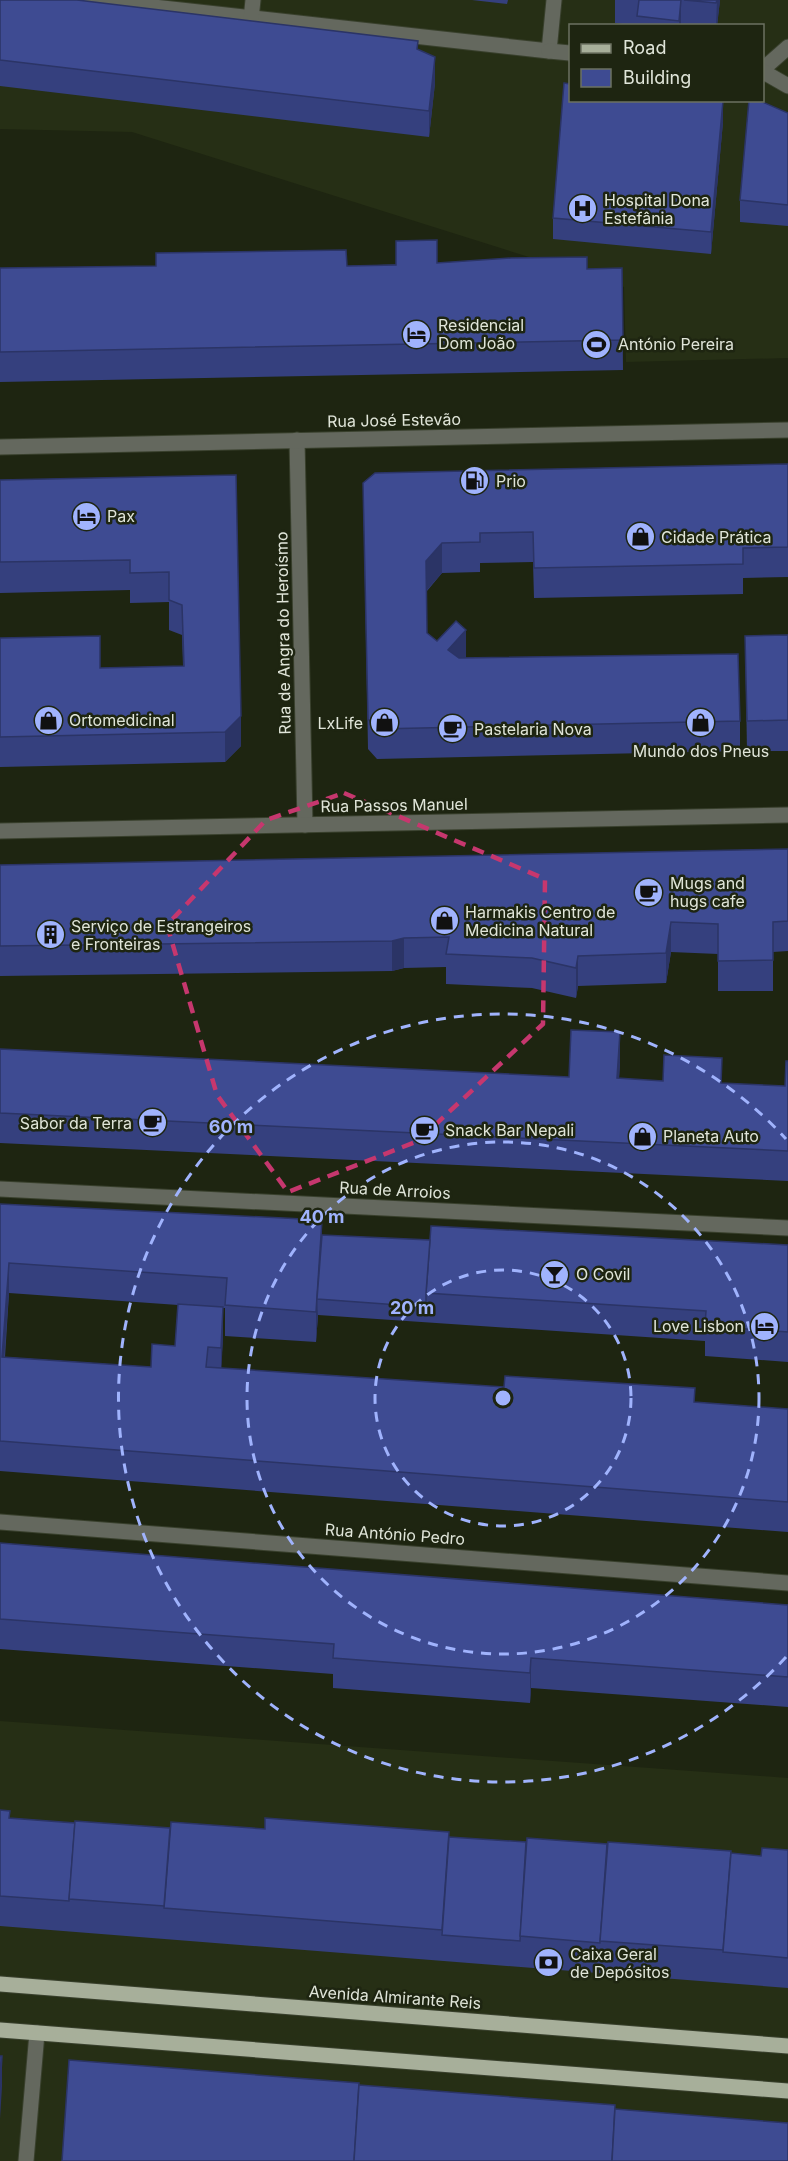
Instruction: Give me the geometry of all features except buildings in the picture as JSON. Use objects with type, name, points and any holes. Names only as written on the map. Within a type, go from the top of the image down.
[{"type":"main road","name":"Avenida Almirante Reis","points":[[0,1984],[788,2046]]},
{"type":"main road","points":[[0,2030],[788,2091]]},
{"type":"street","points":[[93,0],[569,53]]},
{"type":"street","points":[[251,19],[253,0]]},
{"type":"street","points":[[549,51],[554,0]]},
{"type":"street","points":[[764,68],[788,47]]},
{"type":"street","points":[[764,71],[788,86]]},
{"type":"street","name":"Rua José Estevão","points":[[0,447],[788,430]]},
{"type":"street","name":"Rua de Angra do Heroísmo","points":[[297,441],[305,825]]},
{"type":"street","name":"Rua Passos Manuel","points":[[0,831],[788,815]]},
{"type":"street","name":"Rua de Arroios","points":[[0,1189],[788,1228]]},
{"type":"street","name":"Rua António Pedro","points":[[0,1522],[788,1583]]},
{"type":"street","points":[[26,2161],[37,2033]]},
{"type":"highlighted area","points":[[344,793],[545,879],[543,1024],[418,1141],[288,1192],[217,1095],[167,925],[266,820]]},
{"type":"shaded area","name":"Hospital Dona Estefânia","points":[[0,0],[788,0],[788,358],[626,362],[624,287],[132,132],[0,129]]},
{"type":"shaded area","points":[[0,1721],[788,1778],[788,2161],[0,2161]]},
{"type":"place","name":"Hospital Dona Estefânia","points":[[583,209]]},
{"type":"place","name":"Residencial Dom João","points":[[417,334]]},
{"type":"place","name":"António Pereira","points":[[597,344]]},
{"type":"place","name":"Prio","points":[[475,481]]},
{"type":"place","name":"Pax","points":[[86,516]]},
{"type":"place","name":"Cidade Prática","points":[[640,537]]},
{"type":"place","name":"Ortomedicinal","points":[[48,720]]},
{"type":"place","name":"LxLife","points":[[384,723]]},
{"type":"place","name":"Mundo dos Pneus","points":[[701,723]]},
{"type":"place","name":"Pastelaria Nova","points":[[453,729]]},
{"type":"place","name":"Mugs and hugs cafe","points":[[649,892]]},
{"type":"place","name":"Harmakis Centro de Medicina Natural","points":[[444,921]]},
{"type":"place","name":"Serviço de Estrangeiros e Fronteiras","points":[[50,935]]},
{"type":"place","name":"Sabor da Terra","points":[[153,1123]]},
{"type":"place","name":"Snack Bar Nepali","points":[[424,1130]]},
{"type":"place","name":"Planeta Auto","points":[[642,1136]]},
{"type":"place","name":"O Covil","points":[[555,1274]]},
{"type":"place","name":"Love Lisbon","points":[[765,1326]]},
{"type":"place","name":"Caixa Geral de Depósitos","points":[[549,1963]]}]
